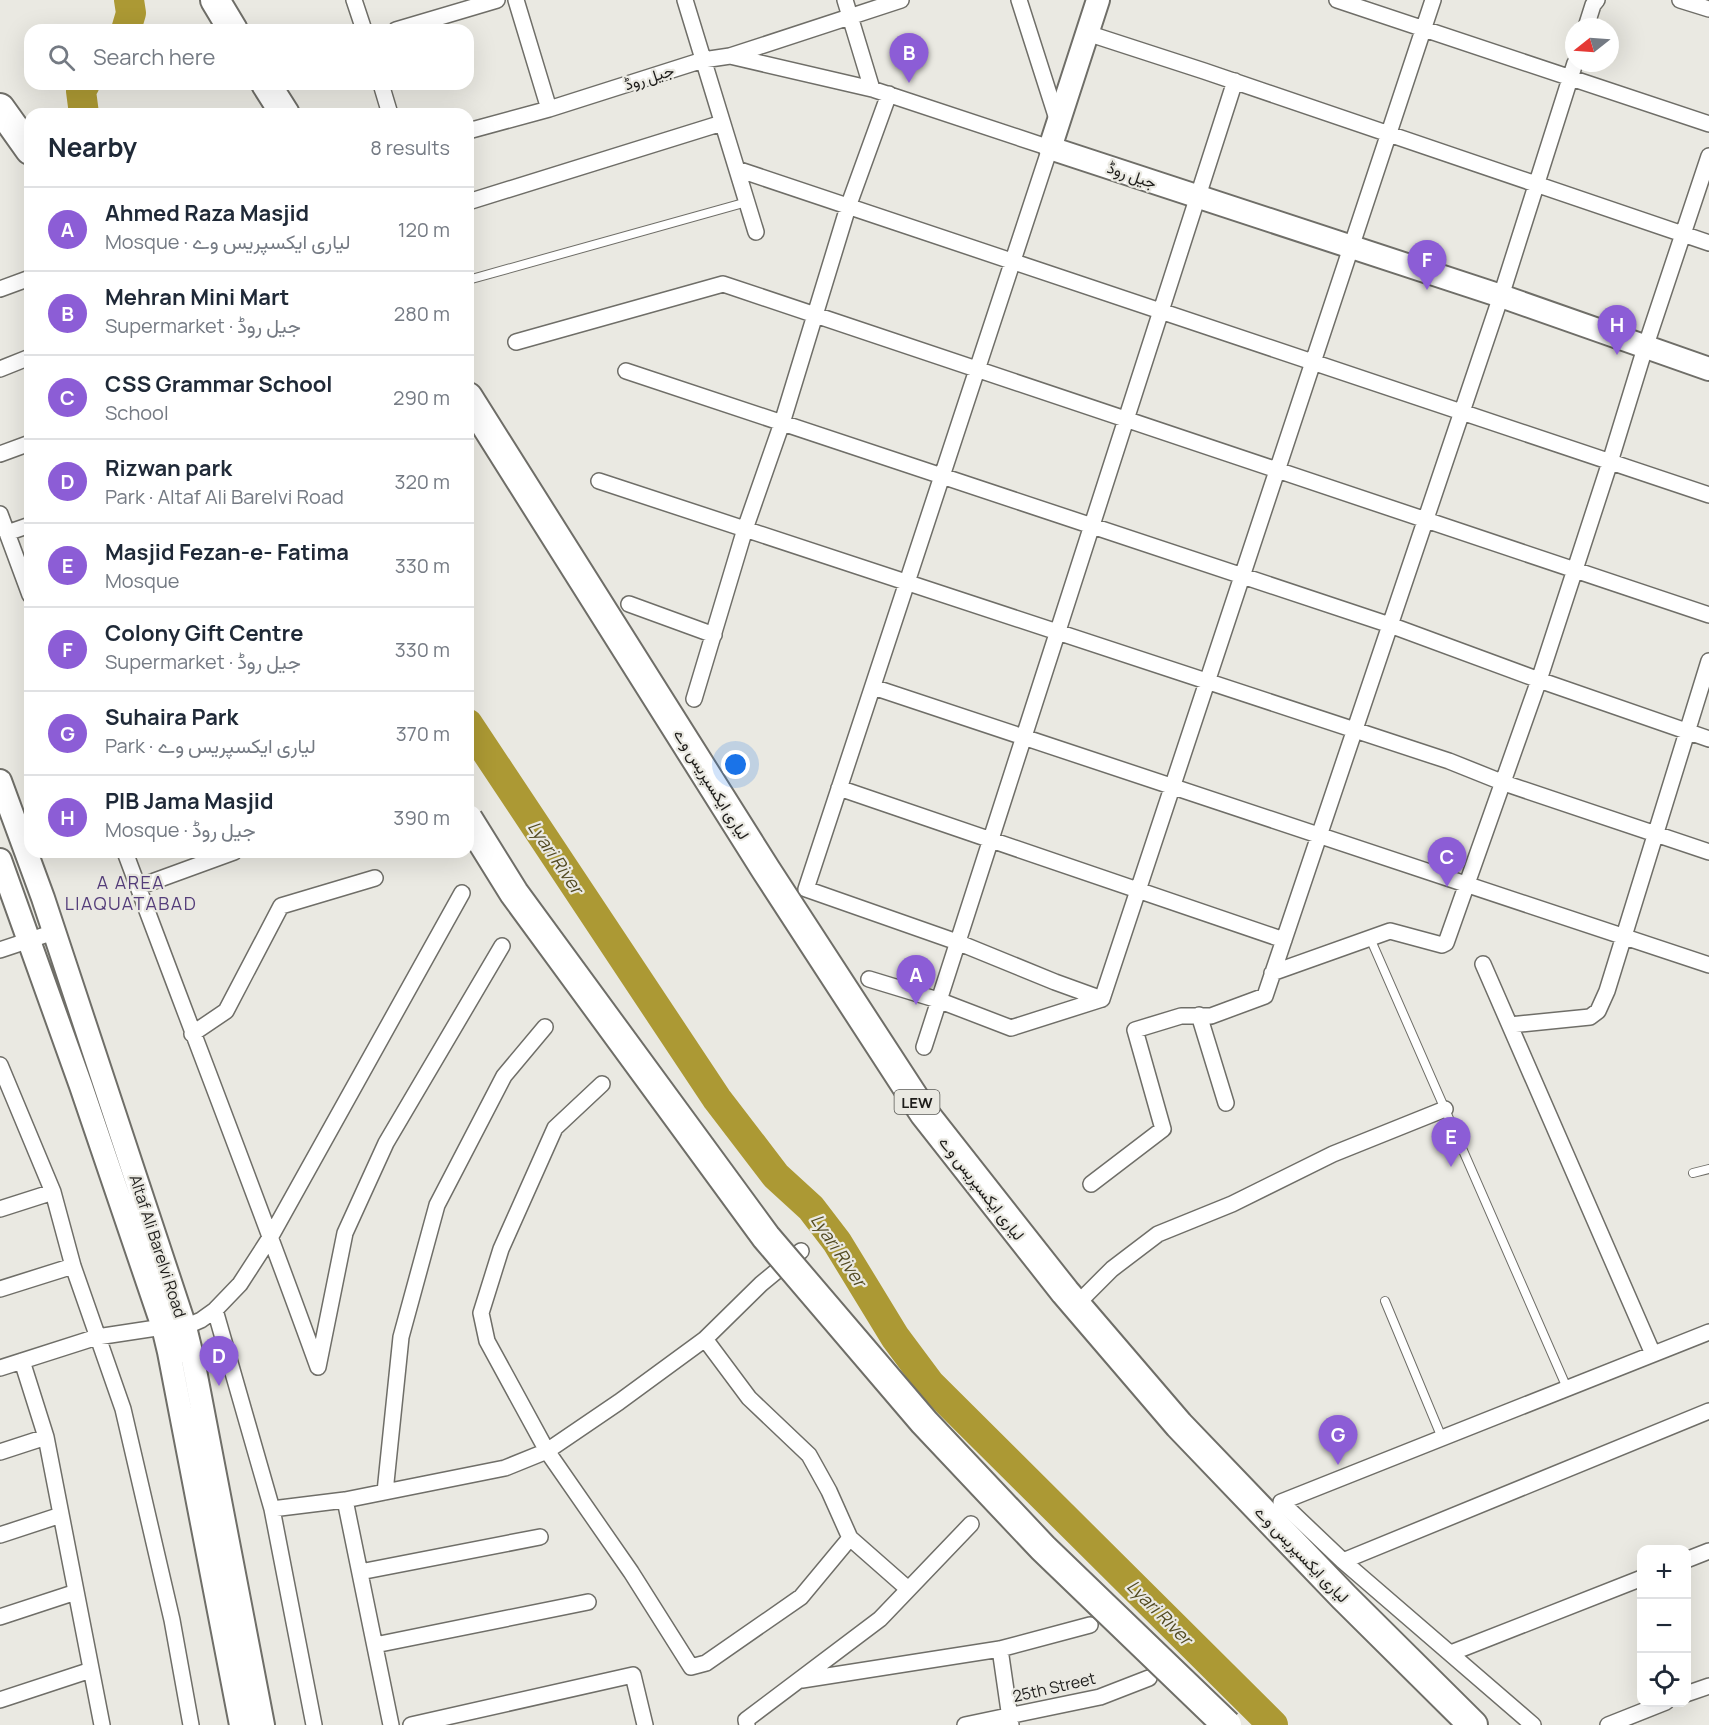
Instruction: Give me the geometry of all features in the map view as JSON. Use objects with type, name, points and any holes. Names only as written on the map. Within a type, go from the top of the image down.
[{"type":"highway","points":[[215,0],[229,24]]},
{"type":"highway","points":[[270,90],[281,108]]},
{"type":"highway","points":[[0,108],[24,142]]},
{"type":"highway","name":"لیاری ایکسپریس وے","points":[[474,407],[772,880],[891,1064],[945,1140],[1076,1305],[1163,1408],[1351,1604],[1473,1725]]},
{"type":"highway","points":[[474,829],[514,893],[766,1237],[924,1422],[971,1472],[1043,1548],[1227,1725]]},
{"type":"main road","points":[[1050,148],[1098,0]]},
{"type":"main road","name":"جیل روڈ","points":[[1050,148],[1502,296],[1709,369]]},
{"type":"main road","name":"Altaf Ali Barelvi Road","points":[[0,781],[24,848]]},
{"type":"main road","name":"Altaf Ali Barelvi Road","points":[[28,858],[54,932],[174,1327],[169,1352],[241,1725]]},
{"type":"main road","name":"Altaf Ali Barelvi Road","points":[[0,860],[9,943],[81,1086],[174,1327],[196,1371],[263,1725]]},
{"type":"street","points":[[354,0],[362,24]]},
{"type":"street","points":[[416,24],[497,0]]},
{"type":"street","points":[[516,0],[549,109]]},
{"type":"street","points":[[685,0],[756,232]]},
{"type":"street","points":[[845,0],[872,89]]},
{"type":"street","points":[[730,56],[901,0]]},
{"type":"street","points":[[1019,0],[1058,122]]},
{"type":"street","points":[[1337,0],[1424,29],[1565,68]]},
{"type":"street","points":[[1102,999],[1433,0]]},
{"type":"street","points":[[1589,18],[1597,0]]},
{"type":"street","points":[[1680,0],[1709,9]]},
{"type":"street","points":[[1087,33],[1235,81],[1709,243]]},
{"type":"street","name":"جیل روڈ","points":[[474,129],[549,109],[703,60],[730,56],[872,89],[1050,148]]},
{"type":"street","points":[[1091,1184],[1163,1130],[1135,1030],[1181,1016],[1211,1016],[1265,996],[1502,296],[1572,72]]},
{"type":"street","points":[[1578,72],[1709,124]]},
{"type":"street","points":[[924,1047],[1235,81]]},
{"type":"street","points":[[383,90],[388,108]]},
{"type":"street","points":[[694,699],[848,207],[889,94]]},
{"type":"street","points":[[474,200],[722,123]]},
{"type":"street","points":[[1050,148],[806,890],[957,942],[1102,999]]},
{"type":"street","points":[[1272,973],[1390,931],[1442,945],[1446,943],[1539,680],[1709,156]]},
{"type":"street","points":[[737,170],[1709,495]]},
{"type":"street","points":[[0,289],[24,280]]},
{"type":"street","points":[[516,342],[723,284],[1709,615]]},
{"type":"street","points":[[0,369],[24,359]]},
{"type":"street","points":[[626,371],[1390,625],[1709,739]]},
{"type":"street","points":[[0,454],[24,445]]},
{"type":"street","points":[[599,481],[1449,761],[1504,783],[1709,852]]},
{"type":"street","points":[[0,514],[24,579]]},
{"type":"street","points":[[7,533],[24,527]]},
{"type":"street","points":[[628,604],[714,635]]},
{"type":"street","points":[[1510,1025],[1595,1015],[1607,991],[1709,661]]},
{"type":"street","points":[[873,687],[1709,965]]},
{"type":"street","points":[[839,788],[1284,940]]},
{"type":"street","points":[[127,858],[192,1034],[271,1236],[318,1367],[345,1233],[386,1143],[502,946]]},
{"type":"street","points":[[138,887],[218,858]]},
{"type":"street","points":[[192,1034],[226,1011],[281,906],[375,878]]},
{"type":"street","points":[[0,1368],[97,1337],[174,1327],[201,1320],[215,1310],[240,1284],[271,1236],[462,893]]},
{"type":"street","points":[[9,943],[54,932]]},
{"type":"street","points":[[1483,964],[1653,1354]]},
{"type":"street","points":[[869,979],[938,1000],[1011,1028],[1102,999]]},
{"type":"street","points":[[1199,1015],[1226,1103]]},
{"type":"street","points":[[386,1492],[401,1337],[437,1205],[504,1076],[545,1027]]},
{"type":"street","points":[[0,1065],[53,1192],[73,1266],[123,1409],[171,1620],[191,1725]]},
{"type":"street","points":[[602,1084],[555,1128],[501,1249],[481,1313],[487,1341],[547,1451],[631,1572],[691,1667],[706,1663],[801,1597],[850,1538]]},
{"type":"street","points":[[1076,1305],[1112,1269],[1158,1234],[1232,1204],[1333,1154],[1444,1109]]},
{"type":"street","points":[[0,1209],[53,1192]]},
{"type":"street","points":[[272,1509],[345,1500],[505,1468],[547,1451],[705,1339],[761,1284],[801,1251]]},
{"type":"street","points":[[0,1289],[73,1266]]},
{"type":"street","points":[[215,1310],[272,1509],[314,1725]]},
{"type":"street","points":[[1533,1725],[1343,1561],[1281,1502],[1709,1332]]},
{"type":"street","points":[[705,1339],[749,1398],[809,1455],[829,1491],[850,1538],[908,1589]]},
{"type":"street","points":[[22,1361],[46,1437],[102,1725]]},
{"type":"street","points":[[1343,1561],[1709,1411]]},
{"type":"street","points":[[0,1452],[46,1437]]},
{"type":"street","points":[[345,1500],[391,1725]]},
{"type":"street","points":[[0,1535],[61,1515]]},
{"type":"street","points":[[747,1725],[746,1720],[880,1619],[971,1524]]},
{"type":"street","points":[[360,1572],[540,1537]]},
{"type":"street","points":[[1691,1558],[1709,1551]]},
{"type":"street","points":[[1451,1653],[1637,1580]]},
{"type":"street","points":[[0,1617],[76,1592]]},
{"type":"street","points":[[375,1645],[588,1602]]},
{"type":"street","points":[[800,1680],[1000,1649],[1090,1625]]},
{"type":"street","points":[[1000,1649],[1011,1720]]},
{"type":"street","points":[[0,1700],[91,1670]]},
{"type":"street","points":[[411,1725],[633,1676],[645,1725]]},
{"type":"street","name":"25th Street","points":[[965,1725],[1011,1720],[1100,1697],[1149,1678]]},
{"type":"street","points":[[1691,1692],[1709,1686]]},
{"type":"street","points":[[1608,1725],[1653,1707]]},
{"type":"lane","points":[[474,278],[747,202]]},
{"type":"lane","points":[[1370,938],[1567,1388]]},
{"type":"lane","points":[[1693,1173],[1709,1169]]},
{"type":"lane","points":[[1385,1301],[1442,1438]]},
{"type":"waterway","name":"Lyari River","points":[[128,24],[131,13],[129,0]]},
{"type":"waterway","name":"Lyari River","points":[[82,90],[83,108]]},
{"type":"waterway","name":"Lyari River","points":[[474,733],[717,1099],[776,1176],[811,1208],[837,1242],[895,1337],[930,1384],[1273,1725]]},
{"type":"place","name":"Mehran Mini Mart","points":[[909,83]]},
{"type":"place","name":"Colony Gift Centre","points":[[1427,290]]},
{"type":"place","name":"PIB Jama Masjid","points":[[1617,355]]},
{"type":"place","name":"CSS Grammar School","points":[[1447,887]]},
{"type":"place","name":"Ahmed Raza Masjid","points":[[916,1005]]},
{"type":"place","name":"Masjid Fezan-e- Fatima","points":[[1451,1167]]},
{"type":"place","name":"Rizwan park","points":[[219,1386]]},
{"type":"place","name":"Suhaira Park","points":[[1338,1465]]},
{"type":"district","name":"A AREA LIAQUATABAD","points":[[131,892]]}]
